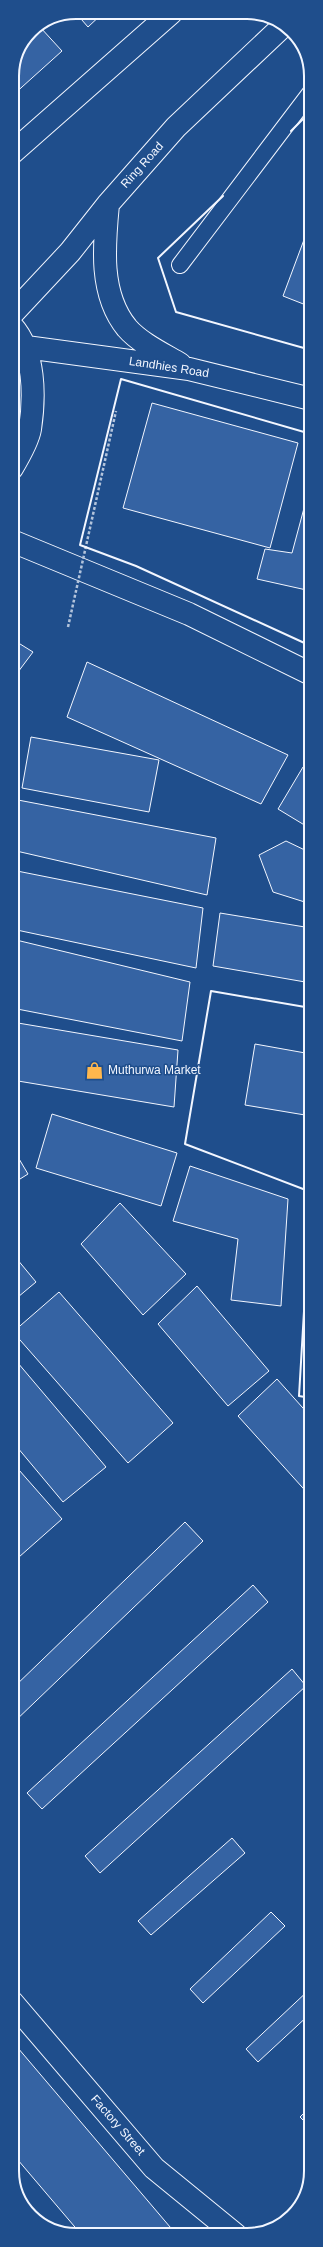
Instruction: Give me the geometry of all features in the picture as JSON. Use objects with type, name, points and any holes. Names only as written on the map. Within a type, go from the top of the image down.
[{"type":"main road","points":[[19,147],[164,19]]},
{"type":"main road","name":"Ring Road","points":[[19,307],[70,252],[108,204],[176,127],[279,29]]},
{"type":"main road","points":[[108,204],[105,237],[105,273],[114,306],[127,328],[152,348],[189,369]]},
{"type":"main road","points":[[19,336],[26,347],[33,390],[30,430],[19,453]]},
{"type":"main road","name":"Landhies Road","points":[[26,347],[189,369],[304,397]]},
{"type":"main road","points":[[19,543],[189,614],[304,671]]},
{"type":"main road","name":"Factory Street","points":[[19,2010],[154,2168],[227,2228]]},
{"type":"lane","points":[[180,265],[304,101]]},
{"type":"path","points":[[68,627],[116,411]]},
{"type":"building","points":[[81,19],[97,19],[88,27]]},
{"type":"building","points":[[43,30],[62,51],[19,90],[20,65],[23,54],[36,36]]},
{"type":"building","points":[[304,240],[304,304],[283,296]]},
{"type":"building","points":[[152,403],[298,443],[270,548],[123,508]]},
{"type":"building","points":[[304,508],[304,589],[257,579],[265,549],[292,553]]},
{"type":"building","points":[[19,643],[33,652],[19,671]]},
{"type":"building","points":[[87,662],[288,755],[261,804],[67,717]]},
{"type":"building","points":[[31,737],[159,760],[149,812],[22,788]]},
{"type":"building","points":[[303,767],[304,825],[278,809]]},
{"type":"building","points":[[19,800],[216,838],[207,895],[19,852]]},
{"type":"building","points":[[286,841],[304,850],[304,902],[273,892],[259,855]]},
{"type":"building","points":[[19,871],[203,908],[196,968],[19,930]]},
{"type":"building","points":[[220,913],[304,927],[304,982],[213,966]]},
{"type":"building","points":[[19,941],[190,982],[182,1041],[19,1009]]},
{"type":"building","points":[[19,1023],[178,1050],[174,1107],[19,1081]]},
{"type":"building","points":[[255,1044],[304,1053],[304,1115],[245,1105]]},
{"type":"building","points":[[52,1114],[177,1153],[161,1206],[36,1168]]},
{"type":"building","points":[[19,1159],[28,1174],[19,1180]]},
{"type":"building","points":[[190,1166],[288,1199],[281,1306],[231,1300],[238,1239],[173,1221]]},
{"type":"building","points":[[120,1203],[186,1274],[143,1315],[81,1244]]},
{"type":"building","points":[[19,1261],[36,1282],[19,1296]]},
{"type":"building","points":[[197,1286],[269,1371],[228,1406],[158,1324]]},
{"type":"building","points":[[59,1292],[173,1423],[128,1463],[19,1339],[19,1327]]},
{"type":"building","points":[[19,1364],[106,1467],[63,1502],[19,1449]]},
{"type":"building","points":[[277,1379],[304,1409],[304,1489],[238,1416]]},
{"type":"building","points":[[19,1470],[62,1519],[19,1557]]},
{"type":"building","points":[[185,1522],[203,1541],[19,1717],[19,1682]]},
{"type":"building","points":[[253,1585],[268,1602],[42,1809],[27,1793]]},
{"type":"building","points":[[292,1669],[304,1684],[304,1688],[100,1873],[85,1856]]},
{"type":"building","points":[[232,1838],[245,1853],[151,1935],[138,1921]]},
{"type":"building","points":[[271,1912],[285,1926],[203,2003],[190,1989]]},
{"type":"building","points":[[304,1995],[304,2019],[258,2062],[246,2049]]},
{"type":"building","points":[[19,2049],[171,2228],[76,2228],[19,2161]]},
{"type":"building","points":[[304,2113],[304,2121],[300,2117]]},
{"type":"wall","points":[[291,131],[304,118]]},
{"type":"wall","points":[[223,196],[158,258],[176,312],[304,348]]},
{"type":"wall","points":[[304,432],[121,379],[80,545],[136,566],[304,643]]},
{"type":"wall","points":[[304,1007],[211,991],[185,1144],[304,1189]]},
{"type":"wall","points":[[304,1311],[299,1396],[304,1397]]},
{"type":"place","name":"Muthurwa Market","points":[[95,1070]]}]
